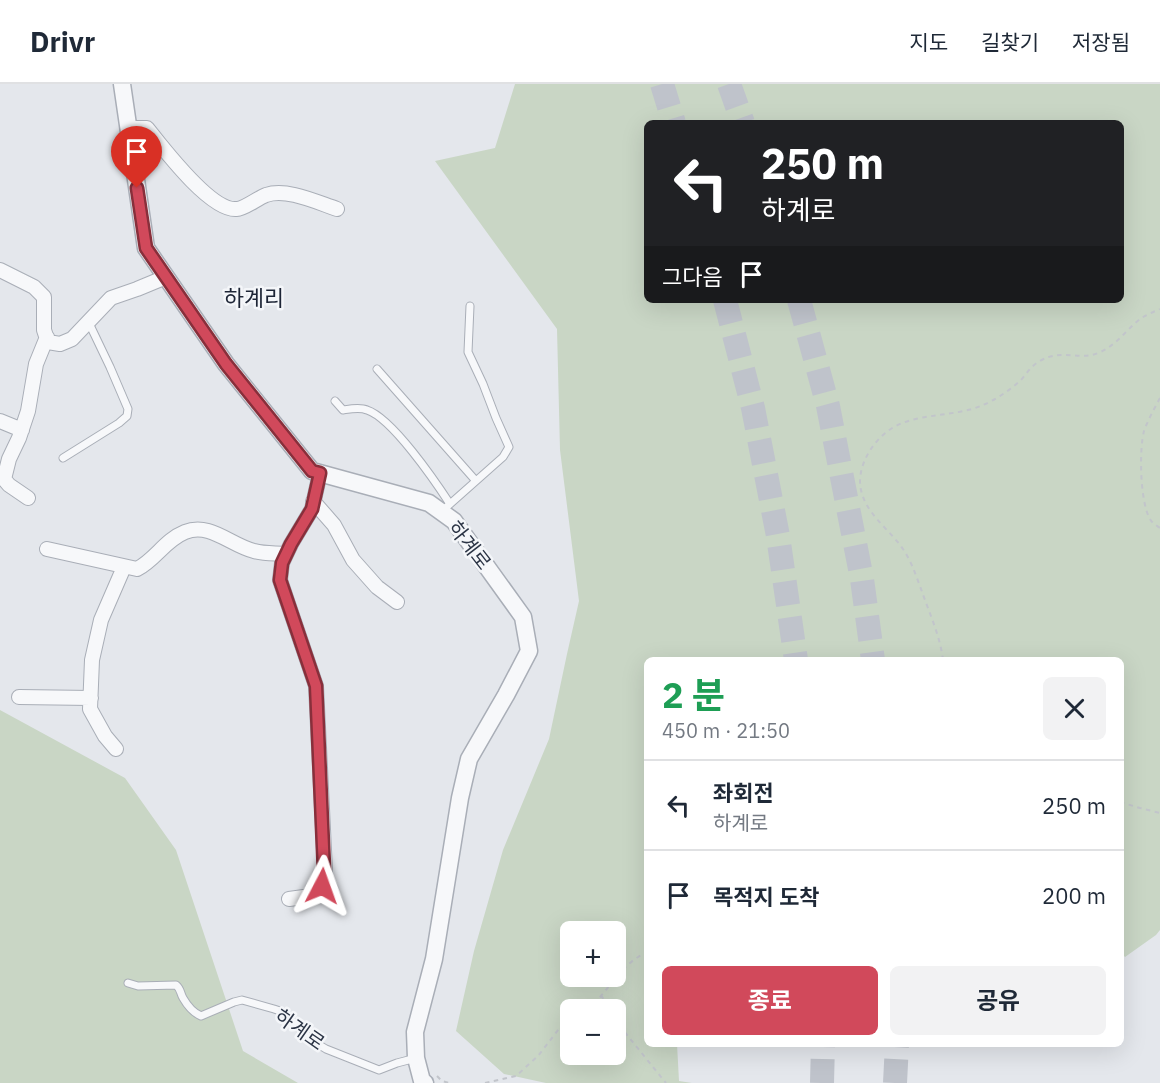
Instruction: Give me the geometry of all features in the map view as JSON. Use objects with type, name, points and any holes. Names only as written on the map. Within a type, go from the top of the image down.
[{"type":"street","name":"하계로","points":[[122,84],[146,248],[226,364],[312,471],[446,508],[523,616],[529,651],[469,759],[460,798],[434,959],[416,1032],[416,1058],[422,1081],[425,1083]]},
{"type":"street","points":[[129,128],[147,128],[198,189],[223,206],[237,209],[268,194],[291,194],[337,209]]},
{"type":"street","points":[[0,270],[34,287],[44,297],[46,337],[48,342],[60,344],[72,339],[111,298],[166,277]]},
{"type":"street","points":[[28,498],[4,479],[9,459],[28,411],[36,364],[46,337]]},
{"type":"street","points":[[0,421],[22,429]]},
{"type":"street","points":[[289,899],[311,896],[322,886],[324,870],[316,686],[280,580],[282,563],[286,554],[312,509],[320,473]]},
{"type":"street","points":[[314,501],[334,525],[353,560],[376,587],[397,602]]},
{"type":"street","points":[[47,549],[137,569],[167,543],[185,532],[208,530],[254,551],[286,554]]},
{"type":"street","points":[[116,749],[105,736],[90,709],[92,660],[101,620],[124,567]]},
{"type":"street","points":[[19,697],[91,698]]},
{"type":"lane","points":[[334,400],[343,410],[365,409],[378,415],[401,438],[434,480],[446,508],[503,457],[509,447],[468,352],[470,306]]},
{"type":"lane","points":[[63,458],[127,416],[128,409],[111,367],[88,321]]},
{"type":"lane","points":[[377,369],[476,481]]},
{"type":"lane","name":"하계로","points":[[128,983],[138,986],[176,985],[183,999],[196,1014],[201,1016],[242,1000],[283,1012],[310,1040],[326,1049],[379,1070],[416,1058]]},
{"type":"path","points":[[942,657],[932,618],[912,565],[903,549],[870,510],[863,496],[860,481],[871,450],[885,433],[901,423],[960,413],[994,400],[1010,389],[1032,366],[1043,359],[1060,354],[1090,356],[1106,349],[1119,340],[1141,318],[1160,309]]},
{"type":"path","points":[[1160,398],[1145,430],[1141,458],[1147,511],[1150,519],[1160,528]]},
{"type":"path","points":[[1124,803],[1160,813]]},
{"type":"path","points":[[598,999],[629,965],[644,954]]},
{"type":"path","points":[[602,995],[604,999]]},
{"type":"path","points":[[485,1083],[516,1076],[538,1056],[560,1028]]},
{"type":"path","points":[[626,1034],[666,1083]]},
{"type":"green space","points":[[515,84],[1160,84],[1160,930],[1156,935],[1124,956],[1124,657],[644,657],[644,1047],[677,1047],[679,1081],[692,1083],[546,1083],[504,1074],[456,1031],[474,951],[503,850],[549,739],[579,601],[560,450],[557,329],[435,161],[495,148]]},
{"type":"green space","points":[[0,710],[125,778],[176,850],[243,1051],[298,1083],[0,1083]]},
{"type":"tunnel","points":[[662,84],[673,120]]},
{"type":"tunnel","points":[[729,84],[742,120]]},
{"type":"tunnel","points":[[726,303],[753,408],[778,536],[796,657]]},
{"type":"tunnel","points":[[800,303],[828,406],[862,579],[873,657]]},
{"type":"tunnel","points":[[822,1083],[823,1047]]},
{"type":"tunnel","points":[[895,1083],[897,1047]]},
{"type":"district","name":"하계리","points":[[254,297]]},
{"type":"route","points":[[137,188],[146,248],[226,364],[312,471],[320,473],[312,509],[282,563],[280,580],[316,686],[324,870],[322,886]]}]
